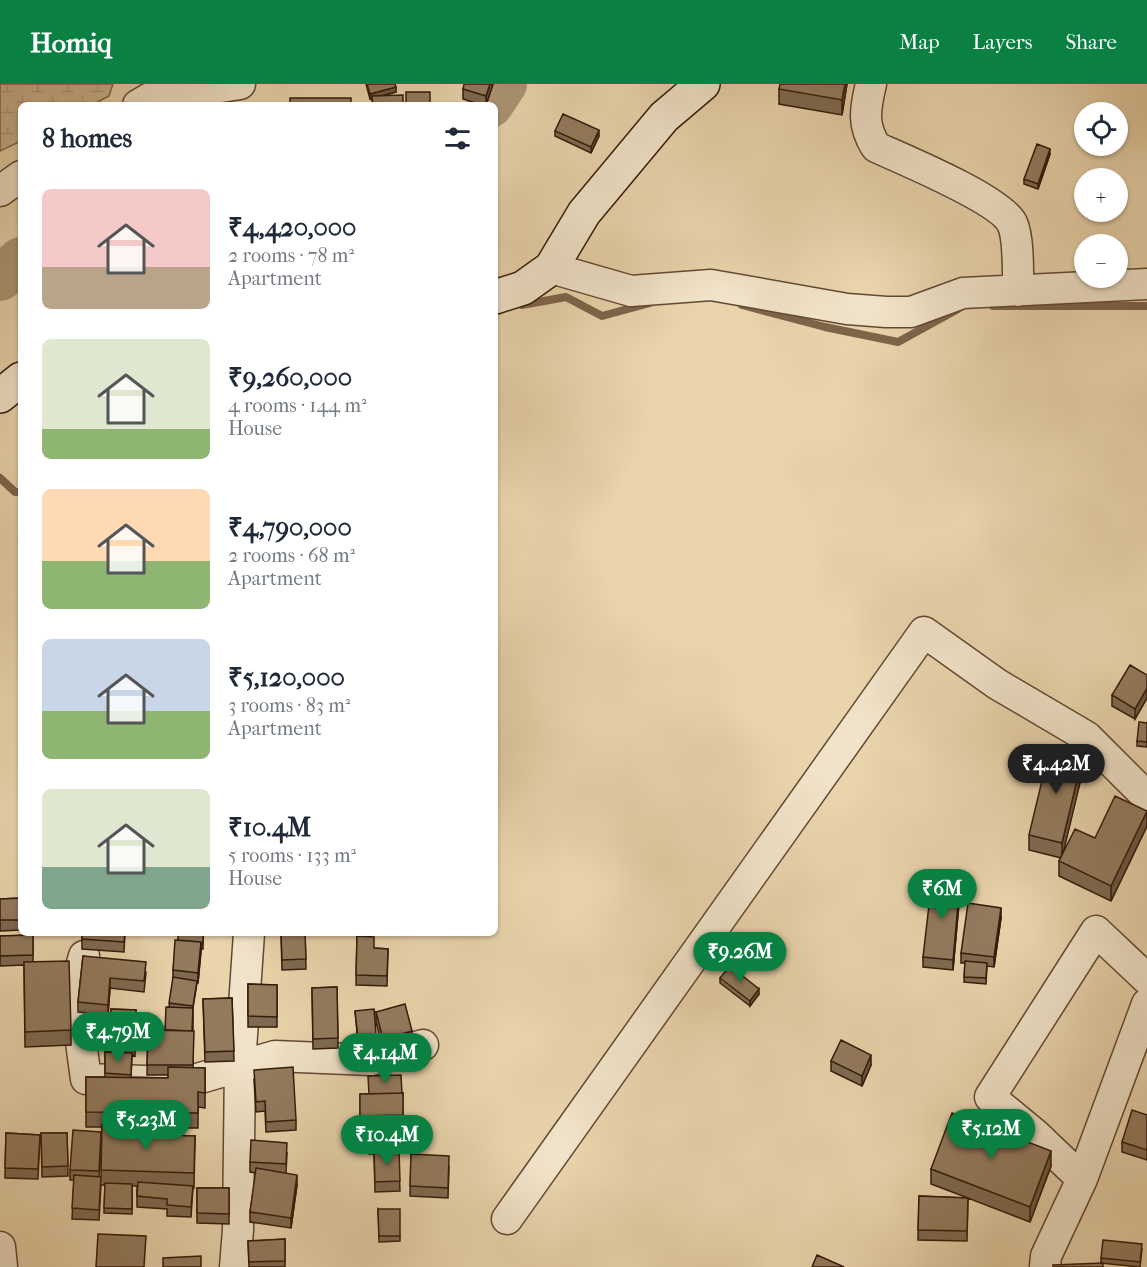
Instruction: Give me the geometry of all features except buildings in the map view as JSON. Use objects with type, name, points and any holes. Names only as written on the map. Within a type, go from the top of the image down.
[{"type":"street","points":[[143,102],[150,98],[240,84]]},
{"type":"street","points":[[498,296],[523,288],[551,268],[584,213],[664,117],[703,84]]},
{"type":"street","points":[[871,84],[864,115],[868,134],[876,147],[984,199],[1003,211],[1012,224],[1018,291]]},
{"type":"street","points":[[0,191],[18,178]]},
{"type":"street","points":[[551,268],[631,291],[669,286],[711,285],[847,309],[886,312],[911,312],[963,293],[1147,284]]},
{"type":"street","points":[[0,396],[18,382]]},
{"type":"street","points":[[507,1219],[924,632],[997,684],[1087,737],[1147,797]]},
{"type":"street","points":[[1082,1179],[1036,1135],[990,1097],[1096,931],[1147,979]]},
{"type":"street","points":[[235,1267],[239,1207],[240,1064],[249,936]]},
{"type":"street","points":[[84,956],[74,991],[86,1079],[145,1082],[197,1079],[240,1064],[275,1056],[371,1060],[423,1045]]},
{"type":"street","points":[[1044,1267],[1046,1256],[1082,1179],[1147,1004]]},
{"type":"street","points":[[0,1247],[2,1267]]},
{"type":"green space","points":[[0,84],[113,84],[109,96],[98,102],[18,102],[18,142],[0,151]]},
{"type":"waterway","points":[[492,102],[504,84]]},
{"type":"waterway","points":[[0,278],[18,263]]},
{"type":"waterway","points":[[522,305],[566,297],[602,316],[650,303]]},
{"type":"waterway","points":[[742,305],[825,327],[898,342],[958,309]]},
{"type":"waterway","points":[[993,306],[1147,306]]},
{"type":"waterway","points":[[0,478],[15,492],[18,492]]}]
